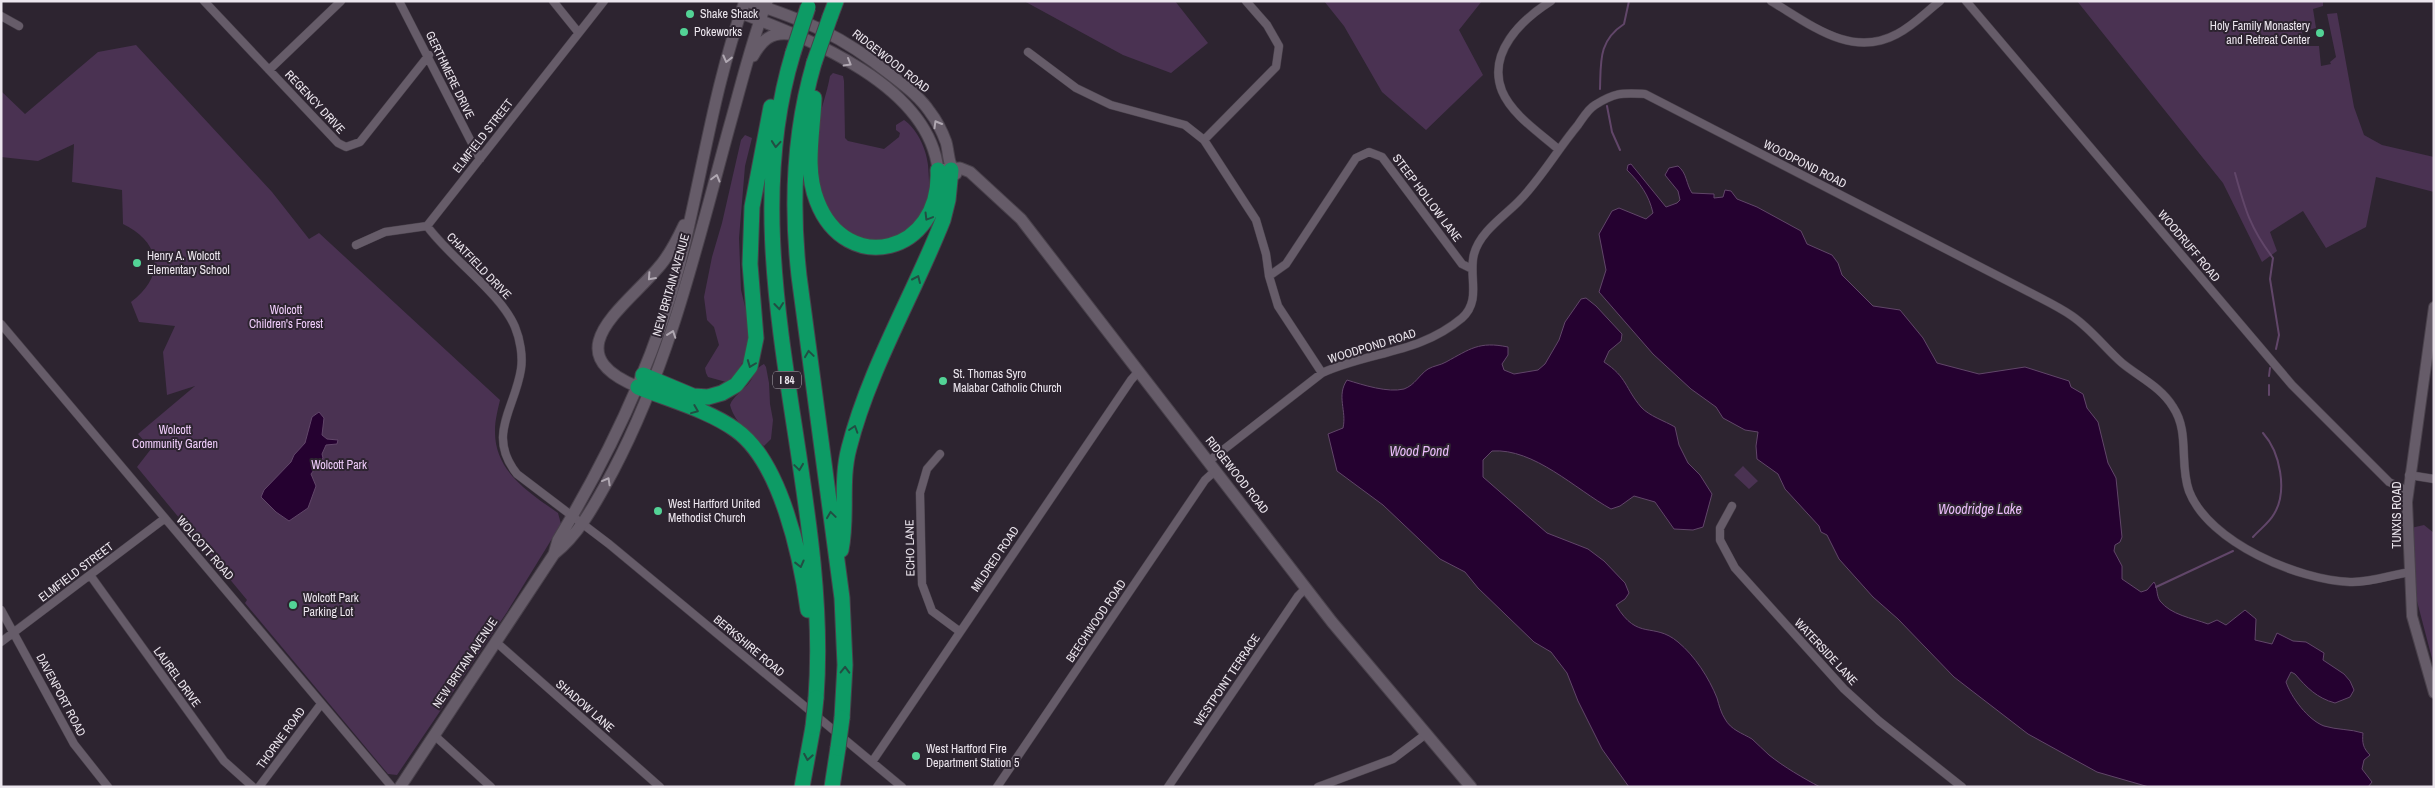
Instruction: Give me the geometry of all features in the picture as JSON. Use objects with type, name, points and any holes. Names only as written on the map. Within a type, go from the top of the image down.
[{"type":"highway","name":"I 84","points":[[832,787],[842,718],[845,642],[838,564],[795,235],[794,196],[797,150],[813,66],[836,1]]},
{"type":"highway","name":"I 84","points":[[802,787],[813,727],[816,690],[818,632],[816,586],[786,369],[772,233],[776,143],[781,102],[791,57],[809,4]]},
{"type":"highway","points":[[646,383],[696,396],[711,397],[736,385],[750,367],[756,338],[750,247],[754,188],[774,94],[791,57]]},
{"type":"highway","points":[[813,66],[812,178],[821,211],[838,232],[856,243],[874,247],[896,244],[912,236],[924,224],[933,209],[937,190],[945,170]]},
{"type":"highway","points":[[838,564],[844,530],[844,477],[852,437],[879,366],[943,220],[948,200],[945,170]]},
{"type":"highway","points":[[646,383],[733,428],[753,445],[767,466],[782,502],[803,577],[816,690]]},
{"type":"main road","name":"RIDGEWOOD ROAD","points":[[745,1],[766,4],[848,42],[916,96],[940,128],[947,145],[945,170]]},
{"type":"main road","name":"NEW BRITAIN AVENUE","points":[[646,383],[694,206],[724,70],[745,1]]},
{"type":"main road","name":"NEW BRITAIN AVENUE","points":[[400,787],[554,554],[566,545],[578,519],[616,464],[646,383],[681,307],[745,71],[766,4]]},
{"type":"main road","name":"RIDGEWOOD ROAD","points":[[741,13],[795,35],[858,68],[904,103],[926,132],[945,170]]},
{"type":"main road","points":[[745,71],[758,47],[766,38],[782,33],[795,35]]},
{"type":"main road","name":"RIDGEWOOD ROAD","points":[[945,170],[962,168],[972,173],[1006,204],[1026,226],[1306,588],[1471,787]]},
{"type":"main road","points":[[646,383],[616,377],[605,368],[599,355],[599,339],[612,320],[663,263],[694,206]]},
{"type":"street","name":"REGENCY DRIVE","points":[[205,1],[338,144],[346,148],[360,142],[428,56]]},
{"type":"street","points":[[269,70],[341,1]]},
{"type":"street","name":"GERTHMERE DRIVE","points":[[399,1],[480,159]]},
{"type":"street","points":[[553,1],[578,32]]},
{"type":"street","name":"ELMFIELD STREET","points":[[427,226],[604,1]]},
{"type":"street","points":[[1204,140],[1276,67],[1279,46],[1267,25],[1246,1]]},
{"type":"street","points":[[1551,1],[1537,10],[1517,29],[1507,42],[1500,58],[1499,75],[1502,92],[1512,106],[1558,149]]},
{"type":"street","points":[[1771,1],[1830,36],[1846,42],[1863,43],[1881,42],[1899,33],[1940,1]]},
{"type":"street","name":"WOODRUFF ROAD","points":[[1966,1],[2292,385],[2389,482],[2408,491]]},
{"type":"street","points":[[1,16],[19,26]]},
{"type":"street","points":[[1028,52],[1076,88],[1111,105],[1185,125],[1204,140],[1256,220],[1278,306],[1322,373]]},
{"type":"street","name":"WOODPOND ROAD","points":[[1212,465],[1322,373],[1344,364],[1394,352],[1432,339],[1464,316],[1475,296],[1472,269],[1474,254],[1481,239],[1537,180],[1558,149],[1593,106],[1616,93],[1645,94],[2021,288],[2073,317],[2122,363],[2157,388],[2173,406],[2182,425],[2186,479],[2190,492],[2208,518],[2243,547],[2259,557],[2288,568],[2335,581],[2366,581],[2410,572]]},
{"type":"street","name":"STEEP HOLLOW LANE","points":[[1269,276],[1286,264],[1356,158],[1369,152],[1382,157],[1462,264],[1472,269]]},
{"type":"street","points":[[356,245],[384,232],[427,226]]},
{"type":"street","name":"CHATFIELD DRIVE","points":[[427,226],[505,309],[515,328],[521,351],[521,369],[504,426],[503,443],[507,459],[517,474],[525,481],[578,519]]},
{"type":"street","name":"TUNXIS ROAD","points":[[2434,306],[2408,491],[2412,616],[2434,693]]},
{"type":"street","name":"WOLCOTT ROAD","points":[[1,324],[392,787]]},
{"type":"street","name":"MILDRED ROAD","points":[[872,762],[959,631],[1139,371]]},
{"type":"street","name":"ECHO LANE","points":[[940,454],[926,469],[920,493],[922,584],[932,611],[959,631]]},
{"type":"street","name":"BEECHWOOD ROAD","points":[[997,787],[1205,480],[1212,465]]},
{"type":"street","points":[[2409,475],[2434,479]]},
{"type":"street","name":"WATERSIDE LANE","points":[[1732,506],[1720,528],[1720,540],[1735,568],[1844,689],[1879,721],[1962,787]]},
{"type":"street","name":"ELMFIELD STREET","points":[[1,642],[164,518]]},
{"type":"street","name":"BERKSHIRE ROAD","points":[[578,519],[902,787]]},
{"type":"street","name":"LAUREL DRIVE","points":[[90,575],[224,761],[252,787]]},
{"type":"street","name":"WESTPOINT TERRACE","points":[[1168,787],[1298,596],[1306,588]]},
{"type":"street","name":"DAVENPORT ROAD","points":[[1,610],[74,744],[108,787]]},
{"type":"street","name":"SHADOW LANE","points":[[496,642],[660,787]]},
{"type":"street","name":"THORNE ROAD","points":[[259,787],[321,704]]},
{"type":"street","points":[[1324,785],[1393,758],[1426,734]]},
{"type":"street","points":[[434,735],[491,787]]},
{"type":"green space","points":[[1024,1],[1175,1],[1208,43],[1171,73],[1123,55]]},
{"type":"green space","points":[[1324,1],[1482,1],[1459,30],[1483,75],[1426,130],[1382,92],[1344,26]]},
{"type":"green space","points":[[2077,1],[2323,1],[2323,6],[2313,9],[2316,28],[2302,32],[2304,46],[2319,46],[2321,66],[2331,64],[2330,62],[2336,57],[2327,14],[2337,13],[2354,107],[2364,135],[2382,145],[2434,157],[2434,192],[2376,177],[2366,227],[2326,248],[2303,211],[2270,232],[2277,251],[2262,262],[2223,183]]},
{"type":"green space","name":"Wolcott Park","points":[[136,45],[272,192],[309,239],[319,233],[500,400],[495,430],[496,444],[500,457],[515,479],[535,497],[558,513],[561,524],[507,612],[397,775],[388,774],[245,603],[247,600],[137,467],[151,449],[138,434],[195,386],[167,395],[163,352],[175,326],[139,322],[131,302],[150,281],[154,271],[154,260],[145,240],[136,231],[123,224],[122,190],[72,182],[74,144],[38,161],[1,157],[1,91],[25,114],[98,52]]},
{"type":"green space","points":[[833,73],[843,76],[845,138],[848,141],[884,149],[899,137],[900,133],[896,130],[896,125],[904,120],[917,134],[925,152],[928,165],[929,188],[924,210],[909,228],[885,239],[871,240],[844,228],[829,213],[823,198],[817,166],[817,134],[819,118],[830,76]]},
{"type":"green space","points":[[745,135],[752,138],[745,166],[739,238],[741,290],[749,323],[749,352],[734,376],[726,382],[708,377],[706,373],[705,368],[719,345],[714,327],[707,320],[704,297],[741,140]]},
{"type":"green space","points":[[764,364],[769,383],[773,420],[771,439],[764,446],[740,423],[732,412],[730,405],[733,399]]},
{"type":"green space","points":[[1743,466],[1758,481],[1749,489],[1734,475]]},
{"type":"green space","points":[[2424,525],[2434,533],[2434,666],[2412,582],[2411,528]]},
{"type":"water","name":"Woodridge Lake","points":[[1631,164],[1666,207],[1680,200],[1678,191],[1665,175],[1669,168],[1678,166],[1683,172],[1692,193],[1714,194],[1714,198],[1723,197],[1725,190],[1731,191],[1737,199],[1757,207],[1801,231],[1807,244],[1832,255],[1838,263],[1842,275],[1873,306],[1900,310],[1923,338],[1937,363],[1979,374],[2025,367],[2069,381],[2071,387],[2083,394],[2087,408],[2098,422],[2108,463],[2116,478],[2122,537],[2120,542],[2115,545],[2114,551],[2122,566],[2122,579],[2141,592],[2147,590],[2154,582],[2160,601],[2170,610],[2182,616],[2208,624],[2217,620],[2226,625],[2245,610],[2256,619],[2255,640],[2272,644],[2277,633],[2293,641],[2306,642],[2324,653],[2323,660],[2344,674],[2350,681],[2354,690],[2350,697],[2335,703],[2329,701],[2313,692],[2291,672],[2286,682],[2301,707],[2318,723],[2324,726],[2363,733],[2364,745],[2370,755],[2364,760],[2362,769],[2372,782],[2368,787],[2149,787],[2097,772],[2028,734],[1954,677],[1898,619],[1873,597],[1839,559],[1827,535],[1821,532],[1819,526],[1785,489],[1778,474],[1757,459],[1758,432],[1745,430],[1723,418],[1716,407],[1691,389],[1653,354],[1599,292],[1606,270],[1599,234],[1612,211],[1619,208],[1646,219],[1653,213],[1643,190],[1627,170],[1628,165]]},
{"type":"water","name":"Wood Pond","points":[[1586,298],[1622,334],[1621,341],[1609,351],[1604,362],[1612,367],[1622,378],[1644,410],[1675,427],[1679,445],[1688,463],[1700,475],[1712,494],[1703,527],[1693,530],[1674,529],[1655,502],[1634,496],[1620,506],[1611,509],[1554,471],[1523,456],[1508,452],[1492,451],[1483,460],[1483,477],[1547,533],[1588,549],[1604,561],[1625,583],[1629,593],[1625,599],[1616,605],[1624,616],[1631,623],[1639,627],[1669,636],[1678,642],[1706,675],[1727,723],[1752,739],[1781,764],[1820,787],[1629,787],[1602,749],[1578,701],[1567,673],[1551,652],[1534,642],[1478,588],[1465,572],[1440,559],[1383,505],[1337,471],[1328,434],[1343,428],[1342,392],[1347,380],[1383,389],[1404,389],[1430,368],[1475,347],[1489,345],[1508,347],[1508,355],[1502,364],[1504,370],[1514,374],[1538,370],[1545,364],[1559,340],[1565,322],[1581,299]]},
{"type":"water","points":[[319,412],[324,418],[322,435],[327,439],[338,440],[337,444],[326,445],[322,454],[323,458],[311,474],[316,486],[308,508],[289,521],[276,512],[261,497],[264,490],[291,462],[294,455],[305,443],[312,417]]},
{"type":"waterway","points":[[1600,89],[1601,61],[1605,45],[1609,38],[1624,24],[1629,1]]},
{"type":"waterway","points":[[1607,106],[1612,132],[1620,150]]},
{"type":"waterway","points":[[2235,173],[2249,218],[2273,258],[2270,279],[2279,335],[2276,349]]},
{"type":"waterway","points":[[2269,376],[2270,368]]},
{"type":"waterway","points":[[2269,385],[2269,395]]},
{"type":"waterway","points":[[2253,537],[2274,514],[2281,494],[2278,461],[2274,450],[2263,433]]},
{"type":"waterway","points":[[2156,587],[2233,551]]},
{"type":"place","name":"Shake Shack","points":[[690,14]]},
{"type":"place","name":"Pokeworks","points":[[684,32]]},
{"type":"place","name":"Holy Family Monastery and Retreat Center","points":[[2320,33]]},
{"type":"place","name":"Henry A. Wolcott Elementary School","points":[[137,263]]},
{"type":"place","name":"St. Thomas Syro Malabar Catholic Church","points":[[943,381]]},
{"type":"place","name":"West Hartford United Methodist Church","points":[[658,511]]},
{"type":"place","name":"Wolcott Park Parking Lot","points":[[293,605]]},
{"type":"place","name":"West Hartford Fire Department Station 5","points":[[916,756]]},
{"type":"park label","name":"Wolcott Children's Forest","points":[[286,317]]},
{"type":"park label","name":"Wolcott Community Garden","points":[[175,437]]}]
